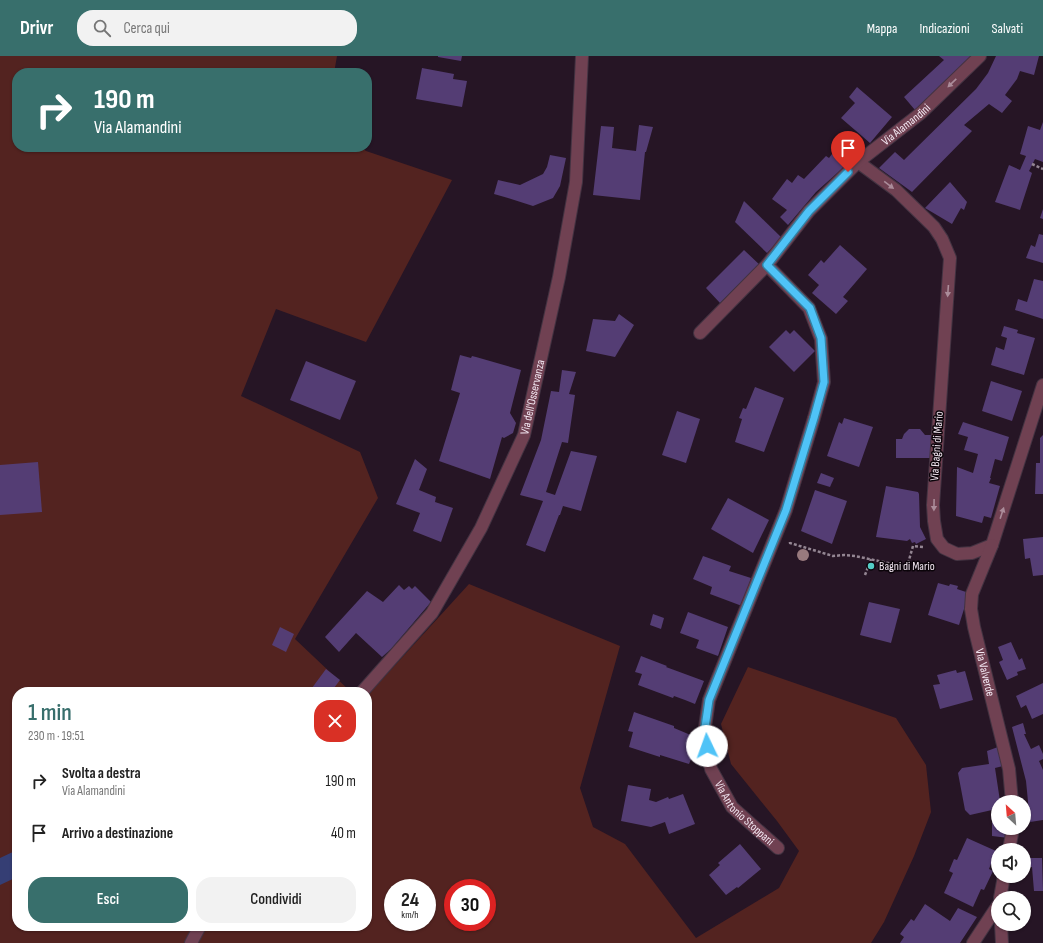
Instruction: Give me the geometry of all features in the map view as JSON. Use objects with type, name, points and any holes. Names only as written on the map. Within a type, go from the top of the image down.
[{"type":"street","name":"Via dell'Osservanza","points":[[366,687],[432,613],[481,528],[524,435],[558,277],[576,182],[582,56]]},
{"type":"street","name":"Via Alamandini","points":[[700,333],[767,265],[809,211],[858,162],[921,113],[980,56]]},
{"type":"street","name":"Via Bagni di Mario","points":[[858,162],[896,190],[934,227],[942,239],[950,258],[934,505],[934,521],[937,539]]},
{"type":"street","name":"Via Antonio Stoppani","points":[[767,265],[810,308],[821,338],[824,382],[786,510],[709,700],[704,734],[711,769],[732,807],[778,848]]},
{"type":"street","points":[[937,539],[944,548],[957,554],[972,553],[992,546],[1043,385]]},
{"type":"street","name":"Via Valverde","points":[[992,546],[972,594],[971,609],[974,627],[1009,769],[1011,795]]},
{"type":"street","points":[[973,943],[991,916]]},
{"type":"street","points":[[191,943],[197,931]]},
{"type":"street","points":[[1001,931],[1002,943]]},
{"type":"path","points":[[1032,164],[1043,169]]},
{"type":"path","points":[[777,532],[791,538],[790,543],[833,556],[855,556],[907,567],[913,546],[927,548],[937,539]]},
{"type":"path","points":[[865,575],[871,559]]},
{"type":"shaded area","points":[[0,56],[337,56],[335,68],[12,68],[12,152],[369,152],[452,180],[366,342],[276,309],[241,396],[360,452],[378,498],[295,639],[346,687],[12,687],[12,931],[372,931],[372,691],[469,584],[620,646],[580,788],[593,827],[625,844],[696,938],[779,888],[799,851],[731,764],[721,724],[748,667],[896,718],[926,765],[931,812],[914,856],[884,922],[871,943],[0,943]]},
{"type":"water","points":[[12,852],[12,879],[0,885],[0,858]]},
{"type":"building","points":[[438,56],[462,56],[461,61]]},
{"type":"building","points":[[939,56],[975,56],[915,110],[904,97],[944,60]]},
{"type":"building","points":[[996,56],[1039,56],[1034,75],[1020,71],[1017,79],[1005,95],[1012,101],[1002,113],[989,104],[964,125],[972,131],[912,192],[879,168],[895,152],[904,160],[976,89],[988,73]]},
{"type":"building","points":[[422,68],[454,74],[453,79],[467,81],[462,107],[416,99]]},
{"type":"building","points":[[857,87],[892,117],[870,143],[841,118],[855,103],[849,97]]},
{"type":"building","points":[[1043,122],[1043,162],[1035,159],[1029,171],[1032,173],[1020,210],[995,202],[1009,165],[1020,170],[1026,156],[1020,154],[1028,126],[1040,130]]},
{"type":"building","points":[[639,125],[653,127],[645,152],[640,200],[593,195],[601,126],[614,127],[612,148],[636,151]]},
{"type":"building","points":[[832,154],[845,166],[816,192],[788,225],[780,217],[787,210],[772,199],[787,179],[792,183],[798,175],[804,179],[826,156],[829,158]]},
{"type":"building","points":[[550,155],[566,158],[560,186],[553,198],[533,206],[494,194],[498,180],[520,185],[543,174],[547,167]]},
{"type":"building","points":[[950,182],[967,202],[964,210],[961,208],[952,224],[925,208]]},
{"type":"building","points":[[744,201],[782,238],[767,253],[735,222]]},
{"type":"building","points":[[1043,209],[1043,219],[1040,218]]},
{"type":"building","points":[[1039,234],[1043,235],[1043,263],[1026,258],[1031,245],[1035,247]]},
{"type":"building","points":[[840,245],[867,269],[843,297],[848,301],[836,314],[812,293],[819,285],[808,275],[821,260],[824,263]]},
{"type":"building","points":[[744,250],[762,267],[742,286],[740,283],[720,303],[706,288]]},
{"type":"building","points":[[1034,279],[1043,281],[1043,319],[1015,310],[1018,299],[1027,302]]},
{"type":"building","points":[[619,314],[634,325],[615,357],[586,351],[593,319],[615,321]]},
{"type":"building","points":[[1004,326],[1018,330],[1017,333],[1035,338],[1024,375],[991,365],[996,347],[1004,350],[1007,338],[1001,336]]},
{"type":"building","points":[[786,330],[790,334],[794,330],[815,351],[794,372],[769,347]]},
{"type":"building","points":[[460,355],[471,358],[472,356],[521,370],[510,413],[516,423],[513,433],[504,438],[502,437],[490,479],[439,461],[460,393],[451,390]]},
{"type":"building","points":[[306,361],[356,381],[340,420],[290,400]]},
{"type":"building","points":[[562,370],[576,372],[569,394],[575,395],[568,443],[562,442],[546,492],[555,495],[571,451],[597,456],[581,511],[563,506],[545,552],[526,545],[543,501],[520,495],[541,440],[551,391],[559,392]]},
{"type":"building","points":[[991,381],[1022,391],[1012,421],[982,411]]},
{"type":"building","points":[[755,387],[784,398],[764,452],[735,442],[742,419],[739,418],[743,408],[746,409]]},
{"type":"building","points":[[677,411],[700,419],[686,463],[662,455]]},
{"type":"building","points":[[844,418],[873,427],[859,467],[827,456],[839,422],[842,424]]},
{"type":"building","points":[[963,422],[1009,437],[1002,461],[995,459],[990,478],[989,483],[1000,486],[991,518],[984,516],[982,523],[956,516],[957,467],[973,473],[978,454],[964,450],[968,437],[958,434]]},
{"type":"building","points":[[909,429],[920,429],[925,435],[932,435],[935,439],[932,458],[896,458],[896,439],[902,439],[904,434]]},
{"type":"building","points":[[1043,435],[1043,494],[1035,494],[1036,463],[1040,463],[1040,438]]},
{"type":"building","points":[[415,459],[427,469],[419,490],[436,497],[435,502],[453,508],[441,542],[413,531],[420,513],[396,504]]},
{"type":"building","points":[[38,462],[42,512],[0,515],[0,465]]},
{"type":"building","points":[[821,473],[834,478],[830,487],[817,483]]},
{"type":"building","points":[[886,486],[918,492],[920,527],[926,539],[916,544],[915,542],[912,543],[910,539],[907,541],[876,537]]},
{"type":"building","points":[[815,490],[847,501],[832,544],[801,531]]},
{"type":"building","points":[[728,498],[769,520],[753,553],[711,529]]},
{"type":"building","points":[[1043,537],[1043,575],[1033,576],[1030,558],[1025,559],[1023,539]]},
{"type":"building","points":[[703,556],[731,566],[729,571],[751,578],[742,606],[710,594],[712,587],[693,579]]},
{"type":"building","points":[[938,583],[949,586],[950,584],[958,586],[957,589],[969,593],[959,625],[928,615]]},
{"type":"building","points":[[399,585],[404,590],[409,586],[412,589],[415,586],[431,602],[391,649],[382,657],[356,633],[339,652],[325,637],[367,591],[383,602]]},
{"type":"building","points":[[869,602],[900,609],[891,643],[860,635]]},
{"type":"building","points":[[688,612],[728,627],[718,656],[696,648],[699,640],[680,633]]},
{"type":"building","points":[[653,614],[664,618],[661,629],[650,625]]},
{"type":"building","points":[[280,627],[294,634],[286,652],[272,645]]},
{"type":"building","points":[[1011,642],[1019,660],[1022,658],[1026,669],[1017,672],[1018,675],[1007,680],[999,662],[1003,660],[998,647]]},
{"type":"building","points":[[641,656],[704,681],[695,704],[674,696],[673,698],[638,685],[642,674],[635,672]]},
{"type":"building","points":[[326,669],[340,680],[335,687],[313,687]]},
{"type":"building","points":[[956,670],[957,673],[965,671],[973,700],[940,709],[933,685],[940,684],[937,675]]},
{"type":"building","points":[[1043,683],[1043,714],[1032,719],[1026,705],[1021,708],[1016,696]]},
{"type":"building","points":[[634,712],[674,726],[674,728],[693,736],[689,747],[695,750],[689,764],[629,747],[633,732],[628,731]]},
{"type":"building","points":[[1023,723],[1026,734],[1024,734],[1031,749],[1039,745],[1043,754],[1043,759],[1039,761],[1043,770],[1043,820],[1031,822],[1031,795],[1027,795],[1026,781],[1012,727]]},
{"type":"building","points":[[998,747],[1003,766],[995,768],[999,795],[991,795],[991,810],[970,815],[965,810],[958,773],[962,768],[989,764],[987,751]]},
{"type":"building","points":[[628,785],[651,789],[649,800],[656,802],[668,797],[669,799],[683,794],[695,824],[669,834],[665,822],[651,827],[621,821]]},
{"type":"building","points":[[992,835],[1009,835],[1009,838]]},
{"type":"building","points":[[967,838],[991,849],[991,864],[989,869],[991,870],[991,875],[984,890],[981,889],[973,907],[944,893],[953,873],[949,871],[954,859],[957,860]]},
{"type":"building","points":[[740,844],[761,869],[738,888],[737,887],[726,895],[709,875],[720,865],[718,863]]},
{"type":"building","points":[[1031,858],[1042,858],[1043,891],[1034,891]]},
{"type":"building","points":[[925,904],[950,921],[958,908],[977,917],[960,943],[900,943],[904,937],[900,934],[911,919],[914,921]]},
{"type":"place","name":"Bagni di Mario","points":[[871,566]]},
{"type":"route","points":[[707,746],[704,734],[709,700],[786,510],[824,382],[821,338],[810,308],[767,265],[809,211],[848,172]]}]
